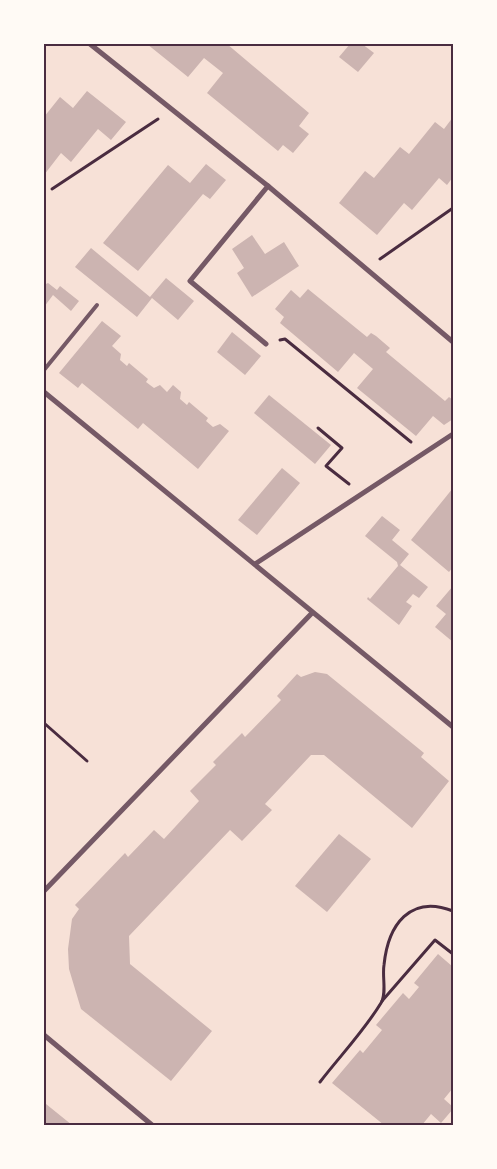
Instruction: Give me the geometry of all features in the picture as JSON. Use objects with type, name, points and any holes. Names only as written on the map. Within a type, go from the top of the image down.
[{"type":"street","points":[[90,44],[268,186],[453,342]]},
{"type":"street","points":[[266,344],[190,281],[268,186]]},
{"type":"street","points":[[44,392],[453,727]]},
{"type":"street","points":[[254,564],[453,434]]},
{"type":"street","points":[[44,891],[312,613]]},
{"type":"street","points":[[44,1035],[152,1125]]},
{"type":"lane","points":[[44,370],[96,305]]},
{"type":"path","points":[[52,189],[173,109]]},
{"type":"path","points":[[367,268],[453,208]]},
{"type":"path","points":[[266,344],[285,339],[424,452]]},
{"type":"path","points":[[318,428],[342,448],[326,466],[360,494]]},
{"type":"path","points":[[44,723],[87,761]]},
{"type":"path","points":[[382,1001],[384,964],[391,934],[408,913],[420,906],[439,906],[453,911]]},
{"type":"path","points":[[320,1082],[382,1001],[435,940],[453,954]]},
{"type":"building","points":[[147,44],[227,44],[309,113],[299,126],[309,134],[293,153],[283,145],[278,151],[207,93],[223,73],[204,58],[188,77]]},
{"type":"building","points":[[350,44],[362,44],[374,53],[358,72],[339,57]]},
{"type":"building","points":[[87,91],[126,122],[111,140],[98,129],[71,162],[61,153],[44,175],[44,117],[60,97],[73,108]]},
{"type":"building","points":[[453,117],[453,177],[447,185],[439,178],[412,210],[404,203],[377,235],[339,203],[365,171],[374,178],[400,147],[409,154],[435,122],[444,129]]},
{"type":"building","points":[[206,164],[226,180],[210,199],[203,194],[138,271],[103,243],[168,165],[190,183]]},
{"type":"building","points":[[252,235],[265,254],[284,242],[299,266],[252,297],[237,273],[244,268],[232,249]]},
{"type":"building","points":[[91,248],[150,297],[166,278],[194,301],[178,320],[152,298],[137,317],[75,267]]},
{"type":"building","points":[[48,283],[57,290],[60,286],[79,301],[71,311],[53,295],[44,307],[44,285]]},
{"type":"building","points":[[308,289],[367,337],[371,333],[376,336],[390,348],[386,352],[445,401],[449,397],[453,400],[453,419],[444,425],[433,416],[416,436],[357,388],[373,369],[354,353],[338,372],[280,323],[284,317],[275,309],[291,290],[300,298]]},
{"type":"building","points":[[102,321],[121,336],[112,346],[121,354],[120,360],[127,366],[129,363],[148,379],[146,382],[154,388],[160,385],[167,392],[173,385],[181,392],[180,399],[187,405],[189,402],[208,418],[206,421],[213,427],[220,424],[229,431],[198,469],[143,423],[138,429],[82,383],[78,388],[59,373]]},
{"type":"building","points":[[232,332],[261,356],[245,375],[217,352]]},
{"type":"building","points":[[269,395],[331,445],[315,464],[254,413]]},
{"type":"building","points":[[282,468],[300,483],[257,535],[238,520]]},
{"type":"building","points":[[453,488],[453,567],[449,572],[411,540]]},
{"type":"building","points":[[382,516],[400,530],[392,540],[409,554],[400,565],[428,587],[419,598],[413,594],[406,602],[412,606],[399,625],[367,599],[368,597],[370,599],[398,566],[397,562],[365,536]]},
{"type":"building","points":[[453,586],[453,642],[435,627],[446,614],[436,606]]},
{"type":"building","points":[[315,672],[327,674],[424,753],[421,757],[449,781],[412,828],[324,755],[311,755],[265,804],[272,810],[242,841],[230,830],[129,936],[130,964],[212,1031],[171,1081],[81,1009],[69,969],[68,949],[72,919],[79,909],[75,905],[125,853],[128,857],[154,830],[164,839],[199,801],[190,791],[216,765],[213,762],[242,733],[245,737],[281,700],[277,696],[297,674],[301,677]]},
{"type":"building","points":[[339,834],[371,859],[327,912],[295,886]]},
{"type":"building","points":[[438,954],[453,967],[453,1088],[444,1099],[453,1109],[441,1123],[431,1114],[422,1125],[384,1125],[332,1083],[360,1050],[363,1053],[382,1030],[376,1025],[403,993],[409,999],[419,987],[414,983]]},
{"type":"building","points":[[44,1102],[46,1104],[72,1125],[44,1125]]}]
